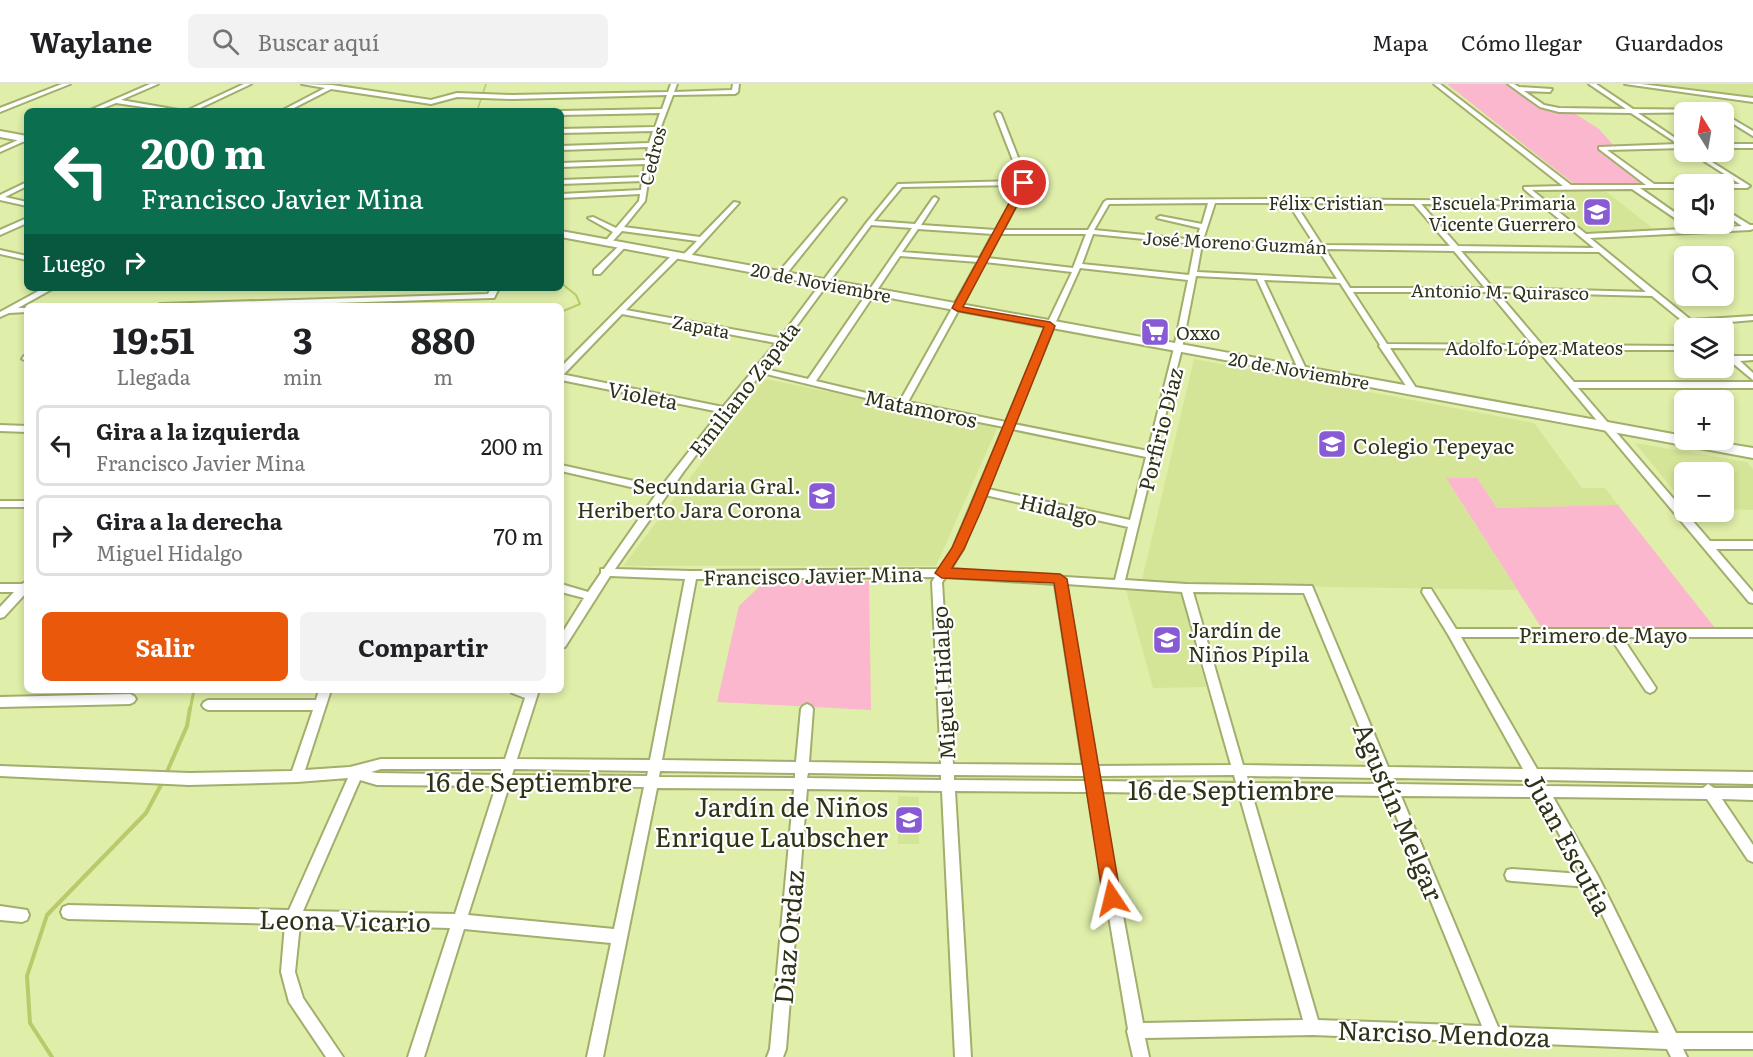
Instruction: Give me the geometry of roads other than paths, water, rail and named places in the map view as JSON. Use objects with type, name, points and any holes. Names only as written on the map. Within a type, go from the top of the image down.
[{"type":"main road","points":[[0,134],[24,138]]},
{"type":"main road","name":"20 de Noviembre","points":[[564,234],[1050,326],[1753,453]]},
{"type":"street","points":[[0,110],[67,84]]},
{"type":"street","points":[[98,108],[155,84]]},
{"type":"street","points":[[196,108],[248,84]]},
{"type":"street","points":[[305,84],[431,102],[466,95],[671,93],[735,89]]},
{"type":"street","points":[[290,108],[338,84]]},
{"type":"street","name":"Cedros","points":[[608,243],[642,201],[651,145],[674,84]]},
{"type":"street","points":[[1437,84],[1569,187]]},
{"type":"street","points":[[1511,84],[1548,109],[1674,112]]},
{"type":"street","points":[[1592,84],[1674,139]]},
{"type":"street","points":[[1628,84],[1753,100]]},
{"type":"street","points":[[1518,89],[1550,90]]},
{"type":"street","points":[[1684,92],[1700,102]]},
{"type":"street","points":[[115,101],[161,108]]},
{"type":"street","points":[[564,113],[664,111]]},
{"type":"street","points":[[903,404],[984,260],[1024,183],[998,114]]},
{"type":"street","points":[[1734,122],[1753,134]]},
{"type":"street","points":[[564,131],[657,129]]},
{"type":"street","points":[[1667,134],[1674,134]]},
{"type":"street","points":[[0,150],[24,139]]},
{"type":"street","points":[[564,148],[651,145]]},
{"type":"street","points":[[1653,187],[1601,148],[1674,146]]},
{"type":"street","points":[[1734,146],[1753,146]]},
{"type":"street","points":[[564,165],[647,162]]},
{"type":"street","points":[[1710,162],[1750,186]]},
{"type":"street","points":[[564,182],[645,179]]},
{"type":"street","name":"Emiliano Zapata","points":[[564,639],[605,572],[663,491],[759,370],[900,185],[1024,183]]},
{"type":"street","points":[[0,198],[24,186]]},
{"type":"street","points":[[1674,186],[1526,188],[1682,318]]},
{"type":"street","points":[[1734,186],[1750,186]]},
{"type":"street","points":[[1634,187],[1674,215]]},
{"type":"street","points":[[564,196],[643,192]]},
{"type":"street","points":[[0,198],[24,203]]},
{"type":"street","points":[[810,383],[935,199]]},
{"type":"street","points":[[781,275],[843,200]]},
{"type":"street","points":[[1290,201],[1413,391]]},
{"type":"street","name":"Félix Cristian","points":[[1107,202],[1545,203]]},
{"type":"street","name":"Miguel Hidalgo","points":[[963,1057],[937,582],[958,549],[1050,326],[1077,268],[1090,232],[1107,202]]},
{"type":"street","name":"Porfirio Díaz","points":[[1119,584],[1153,455],[1178,348],[1199,242],[1212,202]]},
{"type":"street","points":[[564,369],[736,203]]},
{"type":"street","points":[[1417,203],[1753,599]]},
{"type":"street","points":[[1470,203],[1476,211]]},
{"type":"street","points":[[1734,217],[1752,228]]},
{"type":"street","points":[[591,218],[622,228],[701,239]]},
{"type":"street","points":[[1160,218],[1203,226]]},
{"type":"street","points":[[0,233],[24,221]]},
{"type":"street","name":"José Moreno Guzmán","points":[[869,223],[997,232],[1090,232],[1199,242],[1319,248],[1601,250]]},
{"type":"street","points":[[1734,229],[1752,228]]},
{"type":"street","points":[[1584,236],[1674,231]]},
{"type":"street","points":[[597,272],[623,245]]},
{"type":"street","points":[[0,252],[24,257]]},
{"type":"street","points":[[899,254],[1193,276],[1341,281]]},
{"type":"street","points":[[1260,278],[1303,371]]},
{"type":"street","name":"Antonio M. Quirasco","points":[[1347,290],[1492,290],[1653,294]]},
{"type":"street","points":[[2,312],[44,291]]},
{"type":"street","points":[[439,297],[442,291]]},
{"type":"street","points":[[342,303],[492,296],[494,291]]},
{"type":"street","points":[[2,312],[24,310]]},
{"type":"street","name":"Zapata","points":[[622,312],[780,341]]},
{"type":"street","points":[[1734,320],[1753,318]]},
{"type":"street","name":"Adolfo López Mateos","points":[[1383,346],[1674,348]]},
{"type":"street","points":[[1734,359],[1753,358]]},
{"type":"street","points":[[1734,361],[1753,377]]},
{"type":"street","name":"Matamoros","points":[[759,370],[903,404],[1153,455]]},
{"type":"street","name":"Violeta","points":[[564,378],[725,410]]},
{"type":"street","points":[[1572,385],[1753,385]]},
{"type":"street","points":[[0,428],[24,429]]},
{"type":"street","points":[[564,469],[663,491]]},
{"type":"street","name":"Hidalgo","points":[[983,491],[1135,525]]},
{"type":"street","points":[[0,504],[24,504]]},
{"type":"street","points":[[1708,545],[1753,545]]},
{"type":"street","name":"Francisco Javier Mina","points":[[605,572],[692,575],[942,573],[1186,588],[1308,589]]},
{"type":"street","points":[[595,1057],[692,575]]},
{"type":"street","points":[[1060,579],[1090,771],[1141,1057]]},
{"type":"street","points":[[0,588],[24,587]]},
{"type":"street","points":[[1186,588],[1313,1027]]},
{"type":"street","points":[[0,614],[24,589]]},
{"type":"street","points":[[564,589],[590,596]]},
{"type":"street","name":"Agustín Melgar","points":[[1308,589],[1493,1033]]},
{"type":"street","name":"Juan Escutia","points":[[1427,592],[1453,633],[1593,881],[1679,1057]]},
{"type":"street","name":"Primero de Mayo","points":[[1453,633],[1753,633]]},
{"type":"street","points":[[1613,633],[1650,688]]},
{"type":"street","points":[[297,776],[324,693]]},
{"type":"street","points":[[416,1057],[531,693]]},
{"type":"street","points":[[0,702],[130,699]]},
{"type":"street","points":[[208,705],[319,705]]},
{"type":"street","name":"Diaz Ordaz","points":[[775,1057],[807,709]]},
{"type":"street","name":"16 de Septiembre","points":[[0,771],[189,779],[354,772],[381,764],[507,764],[802,766],[947,770],[1238,770],[1753,778]]},
{"type":"street","points":[[335,1057],[297,1002],[288,972],[293,918],[354,772]]},
{"type":"street","name":"16 de Septiembre","points":[[354,772],[377,779],[1753,794]]},
{"type":"street","points":[[1700,777],[1753,856]]},
{"type":"street","points":[[1512,874],[1593,881]]},
{"type":"street","name":"Leona Vicario","points":[[68,912],[458,921],[620,937]]},
{"type":"street","points":[[0,914],[22,915]]},
{"type":"street","name":"Narciso Mendoza","points":[[1135,1031],[1313,1027],[1670,1041],[1753,1041]]},
{"type":"waterway","points":[[478,108],[486,84]]},
{"type":"waterway","points":[[564,285],[576,295],[580,304],[564,311]]},
{"type":"waterway","points":[[190,710],[193,693]]},
{"type":"waterway","points":[[166,774],[187,726],[190,708]]},
{"type":"waterway","points":[[52,1057],[30,1023],[27,976],[47,915],[146,813],[162,783]]},
{"type":"place","name":"Escuela Primaria Vicente Guerrero","points":[[1597,212]]},
{"type":"place","name":"Oxxo","points":[[1155,332]]},
{"type":"place","name":"Colegio Tepeyac","points":[[1332,444]]},
{"type":"place","name":"Secundaria Gral. Heriberto Jara Corona","points":[[822,496]]},
{"type":"place","name":"Jardín de Niños Pípila","points":[[1167,640]]},
{"type":"place","name":"Jardín de Niños Enrique Laubscher","points":[[909,820]]}]
